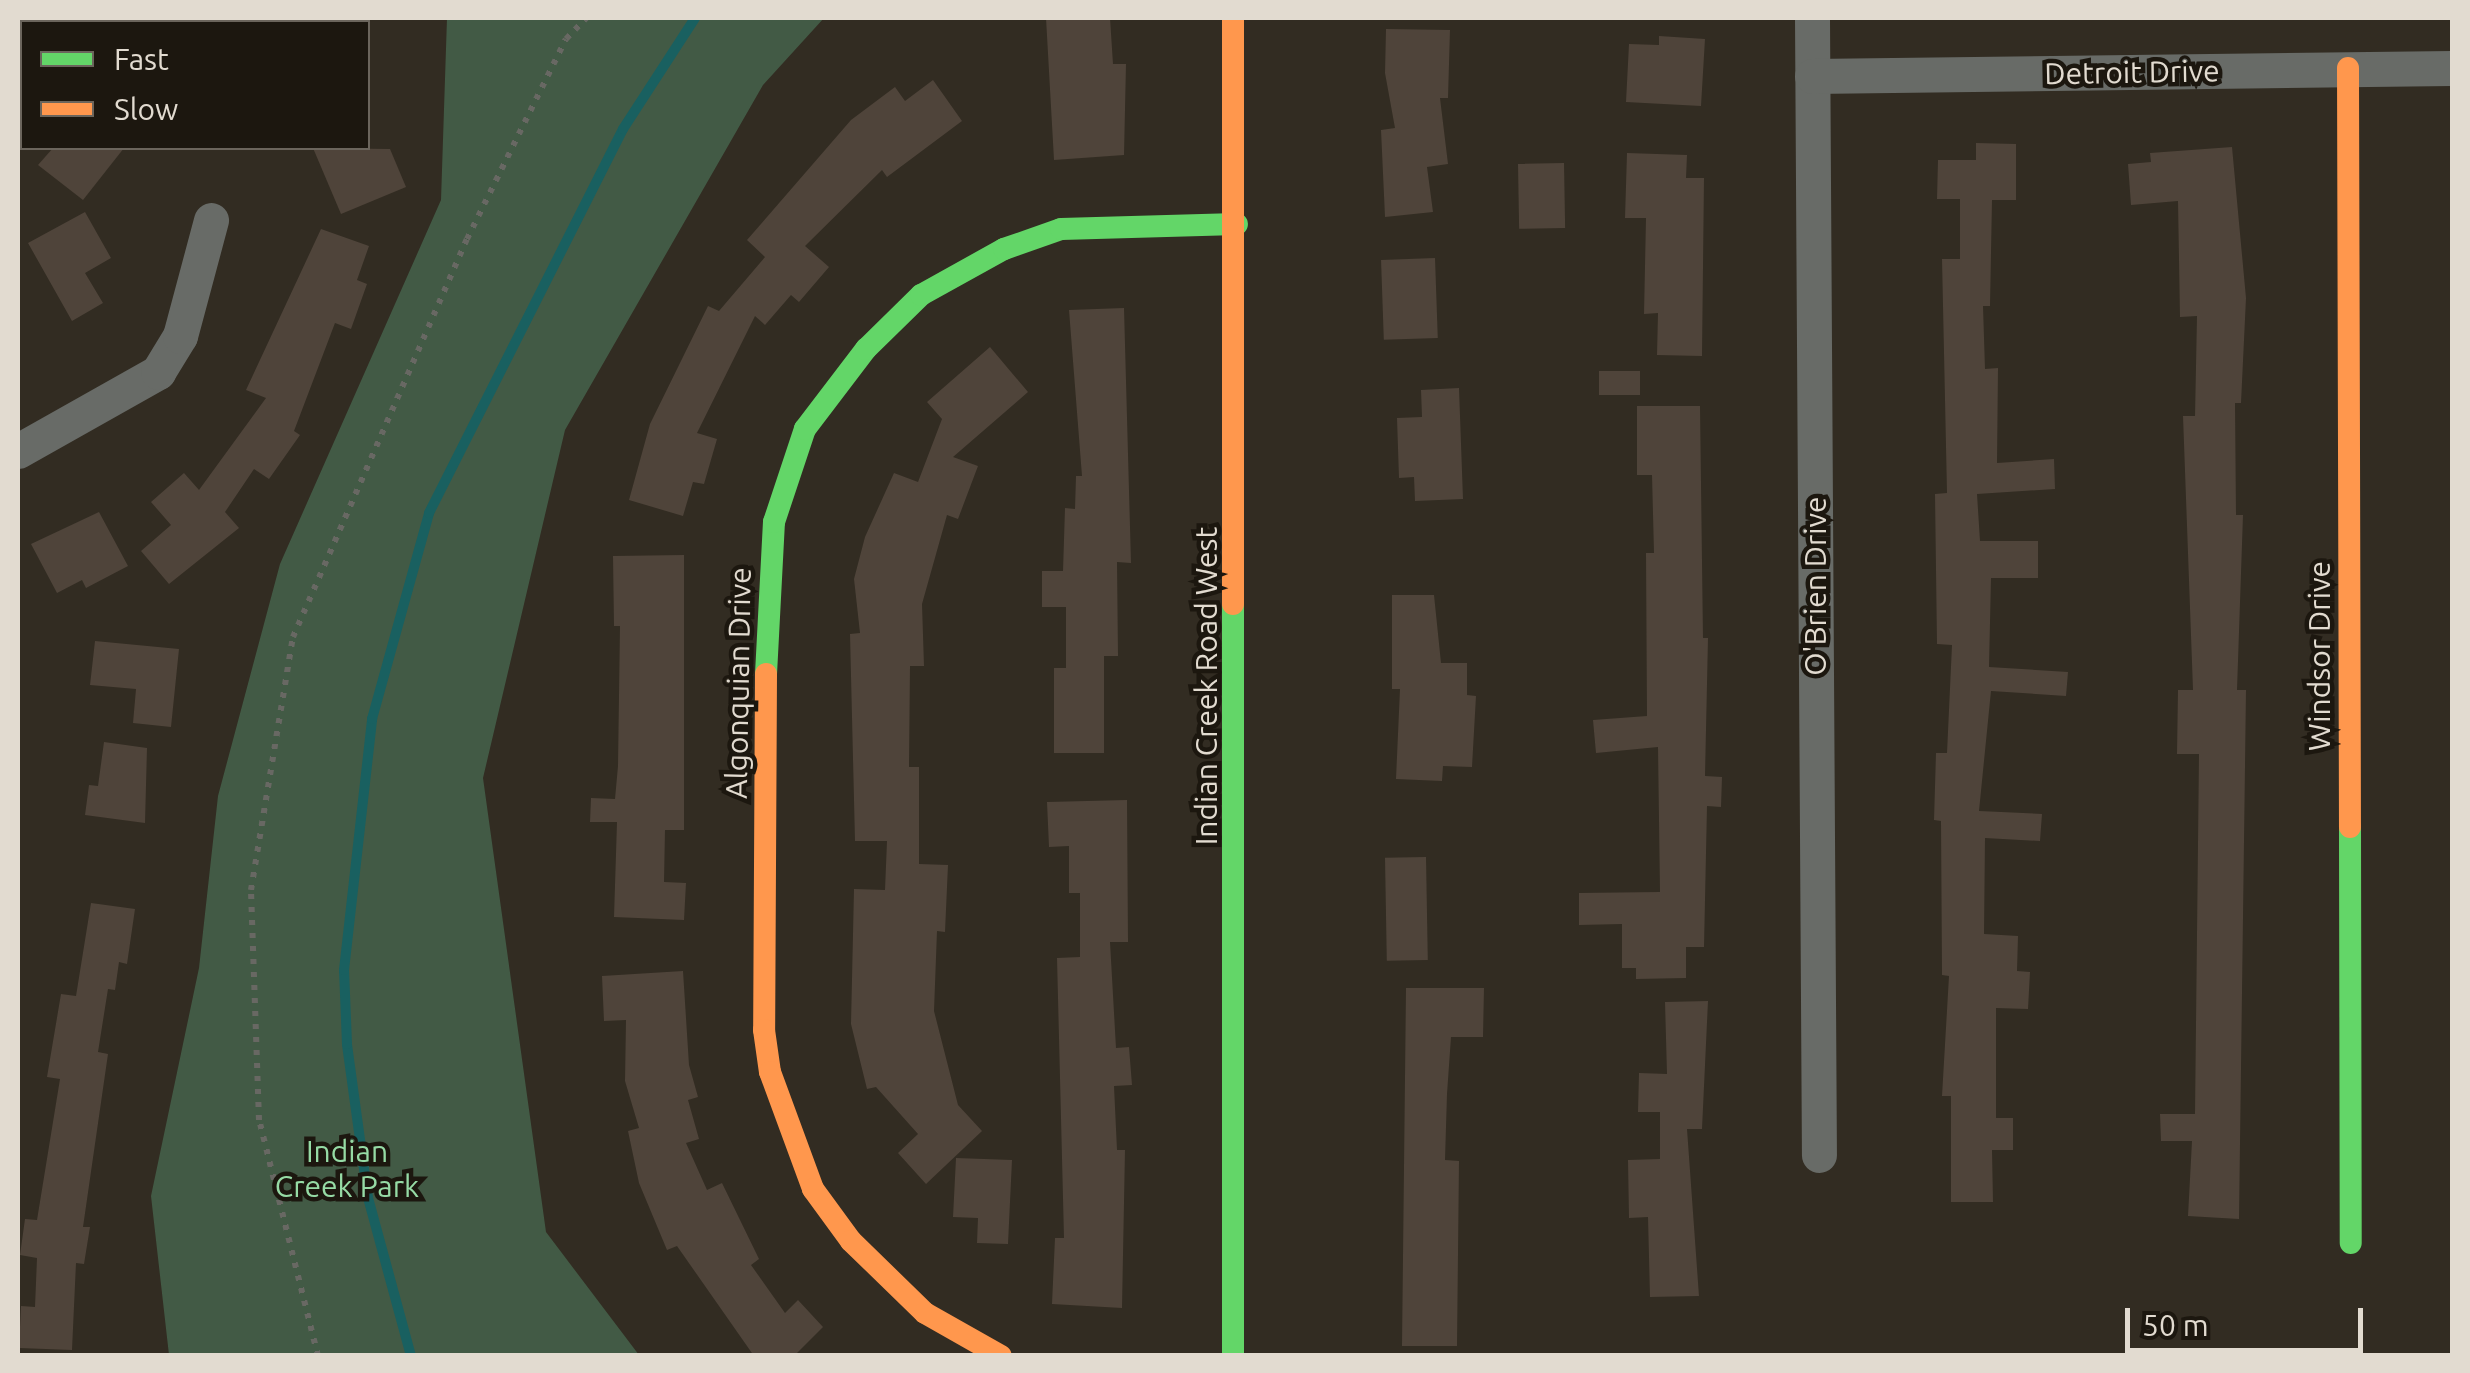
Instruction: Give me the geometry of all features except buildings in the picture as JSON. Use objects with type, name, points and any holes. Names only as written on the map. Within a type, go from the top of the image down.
[{"type":"street","name":"Indian Creek Road West","points":[[1233,18],[1237,224],[1233,1356]]},
{"type":"street","name":"O'Brien Drive","points":[[1812,18],[1818,1154]]},
{"type":"street","name":"Windsor Drive","points":[[2348,68],[2351,1243]]},
{"type":"street","name":"Detroit Drive","points":[[1812,76],[2452,68]]},
{"type":"street","points":[[18,451],[158,372],[180,336],[211,220]]},
{"type":"street","name":"Algonquian Drive","points":[[1001,1356],[926,1313],[831,1217],[797,1154],[770,1072],[764,1030],[767,591],[774,522],[806,429],[866,349],[921,295],[1004,248],[1061,228],[1237,224]]},
{"type":"path","points":[[318,1356],[258,1101],[251,890],[293,637],[466,238],[566,39],[586,18]]},
{"type":"green space","name":"Indian Creek Park","points":[[447,18],[824,18],[763,85],[565,430],[483,778],[546,1232],[639,1355],[169,1355],[151,1196],[199,968],[218,796],[280,564],[441,200]]},
{"type":"waterway","points":[[411,1356],[368,1198],[347,1044],[344,970],[372,719],[429,513],[623,129],[695,18]]},
{"type":"traffic: fast","points":[[766,674],[774,522],[805,429],[866,349],[921,295],[1004,249],[1061,229],[1237,224]]},
{"type":"traffic: fast","points":[[1233,604],[1233,1356]]},
{"type":"traffic: fast","points":[[2350,827],[2351,1243]]},
{"type":"traffic: slow","points":[[1233,18],[1233,604]]},
{"type":"traffic: slow","points":[[2348,68],[2350,827]]},
{"type":"traffic: slow","points":[[766,674],[764,1030],[770,1072],[813,1189],[851,1241],[925,1313],[1001,1356]]}]
